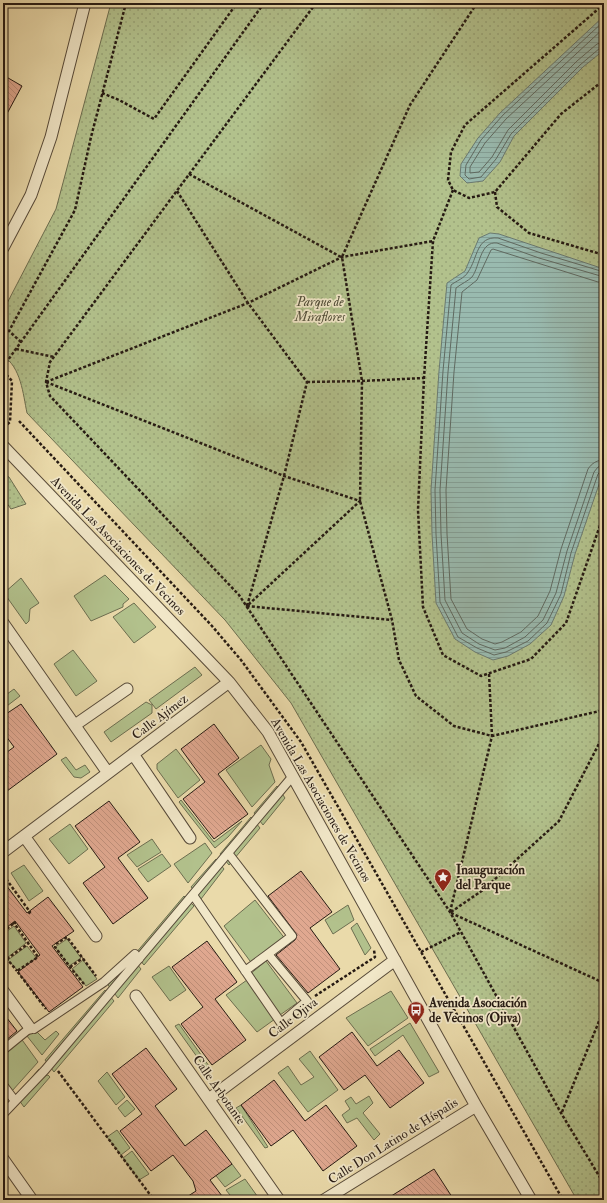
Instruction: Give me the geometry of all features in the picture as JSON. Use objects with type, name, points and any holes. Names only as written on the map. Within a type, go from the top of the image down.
[{"type":"street","points":[[3,248],[31,195],[51,137],[85,3]]},
{"type":"street","name":"Avenida Las Asociaciones de Vecinos","points":[[3,446],[229,682],[268,732],[476,1106],[531,1200]]},
{"type":"street","points":[[3,623],[108,773]]},
{"type":"street","name":"Calle Ajímez","points":[[3,852],[229,682]]},
{"type":"street","points":[[75,726],[128,689]]},
{"type":"street","points":[[133,754],[190,838]]},
{"type":"street","points":[[3,1114],[52,1062],[292,777]]},
{"type":"street","points":[[24,836],[96,936]]},
{"type":"street","points":[[228,853],[292,936],[245,971]]},
{"type":"street","points":[[193,895],[281,1023],[307,1001],[268,954]]},
{"type":"street","points":[[3,1050],[32,1029],[104,982],[135,954],[139,959]]},
{"type":"street","name":"Calle Ojiva","points":[[209,1099],[395,960]]},
{"type":"street","points":[[3,991],[32,1029]]},
{"type":"street","name":"Calle Arbotante","points":[[136,996],[278,1200]]},
{"type":"street","points":[[3,1085],[15,1101]]},
{"type":"street","name":"Calle Don Latino de Híspalis","points":[[324,1200],[476,1106]]},
{"type":"street","points":[[3,1159],[32,1200]]},
{"type":"path","points":[[21,342],[10,331],[75,210],[102,93],[126,3]]},
{"type":"path","points":[[102,93],[119,100],[154,119],[237,3]]},
{"type":"path","points":[[3,367],[264,3]]},
{"type":"path","points":[[316,3],[50,362],[46,382],[50,396],[240,595],[450,912],[561,1113],[604,1184]]},
{"type":"path","points":[[477,3],[410,105],[342,257],[362,381],[360,501],[392,620],[399,660],[416,696],[454,726],[492,736],[604,710]]},
{"type":"path","points":[[604,4],[465,125],[451,152],[448,180],[453,190],[469,198],[495,192],[561,114],[604,80]]},
{"type":"path","points":[[189,174],[342,257]]},
{"type":"path","points":[[453,190],[433,241],[424,378],[418,510],[423,607],[443,655],[481,676],[531,659],[566,623],[604,514]]},
{"type":"path","points":[[177,191],[248,303],[307,382]]},
{"type":"path","points":[[495,192],[497,207],[528,233],[604,255]]},
{"type":"path","points":[[46,382],[248,303],[342,257],[433,241]]},
{"type":"path","points":[[16,349],[54,357]]},
{"type":"path","points":[[3,371],[12,381],[10,422],[3,428]]},
{"type":"path","points":[[307,382],[424,378]]},
{"type":"path","points":[[46,382],[284,476],[360,501]]},
{"type":"path","points":[[247,606],[284,476],[307,382]]},
{"type":"path","points":[[247,606],[360,501]]},
{"type":"path","points":[[247,606],[392,620]]},
{"type":"path","points":[[450,912],[492,736],[489,673]]},
{"type":"path","points":[[450,912],[482,890],[559,821],[604,734]]},
{"type":"path","points":[[3,877],[4,876],[30,912],[28,914]]},
{"type":"path","points":[[450,912],[604,983]]},
{"type":"path","points":[[3,932],[15,923],[38,957],[17,971]]},
{"type":"path","points":[[421,952],[461,932]]},
{"type":"path","points":[[69,966],[83,958],[67,937],[56,944],[55,947],[69,966],[86,987]]},
{"type":"path","points":[[7,959],[29,943]]},
{"type":"path","points":[[303,1004],[375,957],[374,949]]},
{"type":"path","points":[[3,954],[35,994]]},
{"type":"path","points":[[69,966],[81,958]]},
{"type":"path","points":[[561,1113],[604,1009]]},
{"type":"path","points":[[52,1062],[154,1200]]},
{"type":"green space","name":"Parque de Miraflores","points":[[111,3],[604,3],[604,1200],[577,1200],[291,703],[225,620],[27,413],[17,374],[14,367],[3,356],[3,311],[56,209]]},
{"type":"green space","points":[[3,475],[9,477],[26,504],[11,509],[3,498]]},
{"type":"green space","points":[[105,575],[129,599],[123,604],[123,607],[91,621],[74,596]]},
{"type":"green space","points":[[21,578],[39,603],[30,609],[29,621],[26,624],[4,593]]},
{"type":"green space","points":[[134,603],[156,627],[134,643],[113,617]]},
{"type":"green space","points":[[73,650],[97,681],[76,696],[54,664]]},
{"type":"green space","points":[[195,667],[202,675],[156,709],[149,700]]},
{"type":"green space","points":[[14,689],[20,696],[3,709],[3,697]]},
{"type":"green space","points":[[146,702],[152,705],[152,713],[111,742],[104,732]]},
{"type":"green space","points":[[261,745],[271,759],[269,765],[275,782],[252,807],[226,770]]},
{"type":"green space","points":[[176,749],[200,780],[178,798],[157,769],[157,764]]},
{"type":"green space","points":[[66,757],[76,770],[85,765],[90,772],[81,778],[74,777],[61,760]]},
{"type":"green space","points":[[277,786],[285,798],[263,825],[254,813]]},
{"type":"green space","points":[[181,800],[214,842],[242,821],[228,837],[215,848],[179,802]]},
{"type":"green space","points":[[251,817],[260,828],[229,865],[220,854]]},
{"type":"green space","points":[[70,824],[88,849],[69,864],[49,839]]},
{"type":"green space","points":[[152,839],[161,852],[137,867],[127,855]]},
{"type":"green space","points":[[205,843],[212,853],[188,883],[174,864]]},
{"type":"green space","points":[[162,854],[171,866],[148,882],[138,869]]},
{"type":"green space","points":[[216,859],[224,869],[201,899],[191,887]]},
{"type":"green space","points":[[24,865],[43,891],[29,901],[11,873]]},
{"type":"green space","points":[[184,896],[194,906],[144,965],[135,954]]},
{"type":"green space","points":[[255,900],[286,940],[253,965],[224,926]]},
{"type":"green space","points":[[348,905],[354,920],[333,934],[325,920]]},
{"type":"green space","points":[[357,923],[371,948],[365,955],[351,928]]},
{"type":"green space","points":[[14,926],[26,943],[7,958],[3,952],[3,934]]},
{"type":"green space","points":[[67,939],[81,958],[69,966],[55,947]]},
{"type":"green space","points":[[27,946],[38,960],[19,972],[8,960]]},
{"type":"green space","points":[[132,958],[141,969],[118,998],[108,985]]},
{"type":"green space","points":[[83,960],[97,979],[86,986],[72,969]]},
{"type":"green space","points":[[266,961],[297,1003],[280,1015],[249,975]]},
{"type":"green space","points":[[169,966],[186,990],[170,1001],[152,977]]},
{"type":"green space","points":[[247,980],[275,1019],[257,1032],[226,995]]},
{"type":"green space","points":[[105,990],[114,1001],[54,1072],[45,1060]]},
{"type":"green space","points":[[391,991],[408,1018],[368,1046],[346,1018]]},
{"type":"green space","points":[[410,1023],[439,1072],[429,1077],[403,1035],[375,1056],[370,1049]]},
{"type":"green space","points":[[179,1024],[209,1066],[205,1068],[175,1026]]},
{"type":"green space","points":[[34,1029],[45,1040],[56,1031],[59,1034],[42,1055],[27,1036]]},
{"type":"green space","points":[[20,1037],[38,1062],[12,1091],[3,1079],[3,1050]]},
{"type":"green space","points":[[310,1051],[338,1090],[308,1112],[278,1073],[288,1066],[301,1085],[314,1077],[299,1059]]},
{"type":"green space","points":[[39,1069],[45,1076],[48,1075],[50,1077],[24,1107],[16,1096]]},
{"type":"green space","points":[[107,1072],[125,1097],[116,1105],[98,1081]]},
{"type":"green space","points":[[369,1096],[373,1103],[363,1113],[380,1134],[374,1140],[357,1118],[347,1123],[342,1115],[350,1109],[345,1101],[351,1097],[356,1104]]},
{"type":"green space","points":[[127,1100],[135,1109],[125,1117],[118,1108]]},
{"type":"green space","points":[[241,1105],[268,1147],[265,1148],[236,1108]]},
{"type":"green space","points":[[117,1130],[130,1148],[121,1155],[107,1137]]},
{"type":"green space","points":[[132,1151],[149,1174],[139,1180],[123,1158]]},
{"type":"green space","points":[[232,1164],[241,1176],[225,1187],[213,1172]]},
{"type":"green space","points":[[245,1179],[260,1200],[234,1200],[226,1190]]},
{"type":"water","points":[[604,16],[604,50],[583,67],[514,136],[500,162],[483,181],[467,183],[460,176],[461,164],[478,138],[500,113]]},
{"type":"water","points":[[490,233],[499,234],[604,269],[604,470],[575,554],[564,596],[551,625],[530,644],[508,656],[493,660],[475,652],[455,639],[436,603],[431,490],[447,283],[465,271],[479,238]]},
{"type":"building","points":[[3,75],[22,86],[3,121]]},
{"type":"building","points":[[21,704],[57,754],[3,794],[3,755],[14,747],[3,732],[3,716]]},
{"type":"building","points":[[214,724],[239,758],[218,774],[248,814],[214,839],[183,799],[205,782],[181,749]]},
{"type":"building","points":[[109,801],[140,842],[118,858],[148,898],[113,924],[83,883],[105,867],[75,826]]},
{"type":"building","points":[[301,871],[332,912],[310,928],[340,969],[308,993],[276,955],[295,940],[297,935],[268,896]]},
{"type":"building","points":[[3,881],[27,913],[48,897],[74,931],[52,946],[83,987],[49,1012],[18,972],[40,955],[15,921],[3,930]]},
{"type":"building","points":[[207,941],[237,982],[215,999],[246,1040],[212,1065],[181,1024],[203,1007],[172,967]]},
{"type":"building","points":[[3,1013],[17,1031],[5,1041],[3,1038]]},
{"type":"building","points":[[352,1032],[377,1066],[399,1050],[424,1083],[390,1108],[365,1075],[344,1090],[319,1057]]},
{"type":"building","points":[[146,1048],[177,1089],[155,1106],[185,1146],[206,1130],[232,1164],[210,1180],[225,1200],[182,1200],[196,1191],[193,1181],[173,1155],[151,1171],[120,1131],[142,1114],[112,1074]]},
{"type":"building","points":[[274,1080],[305,1121],[326,1105],[357,1146],[323,1171],[293,1130],[271,1146],[241,1105]]},
{"type":"building","points":[[434,1169],[454,1200],[385,1200]]},
{"type":"place","name":"Inauguración del Parque","points":[[443,892]]},
{"type":"place","name":"Avenida Asociación de Vecinos (Ojiva)","points":[[416,1025]]}]
